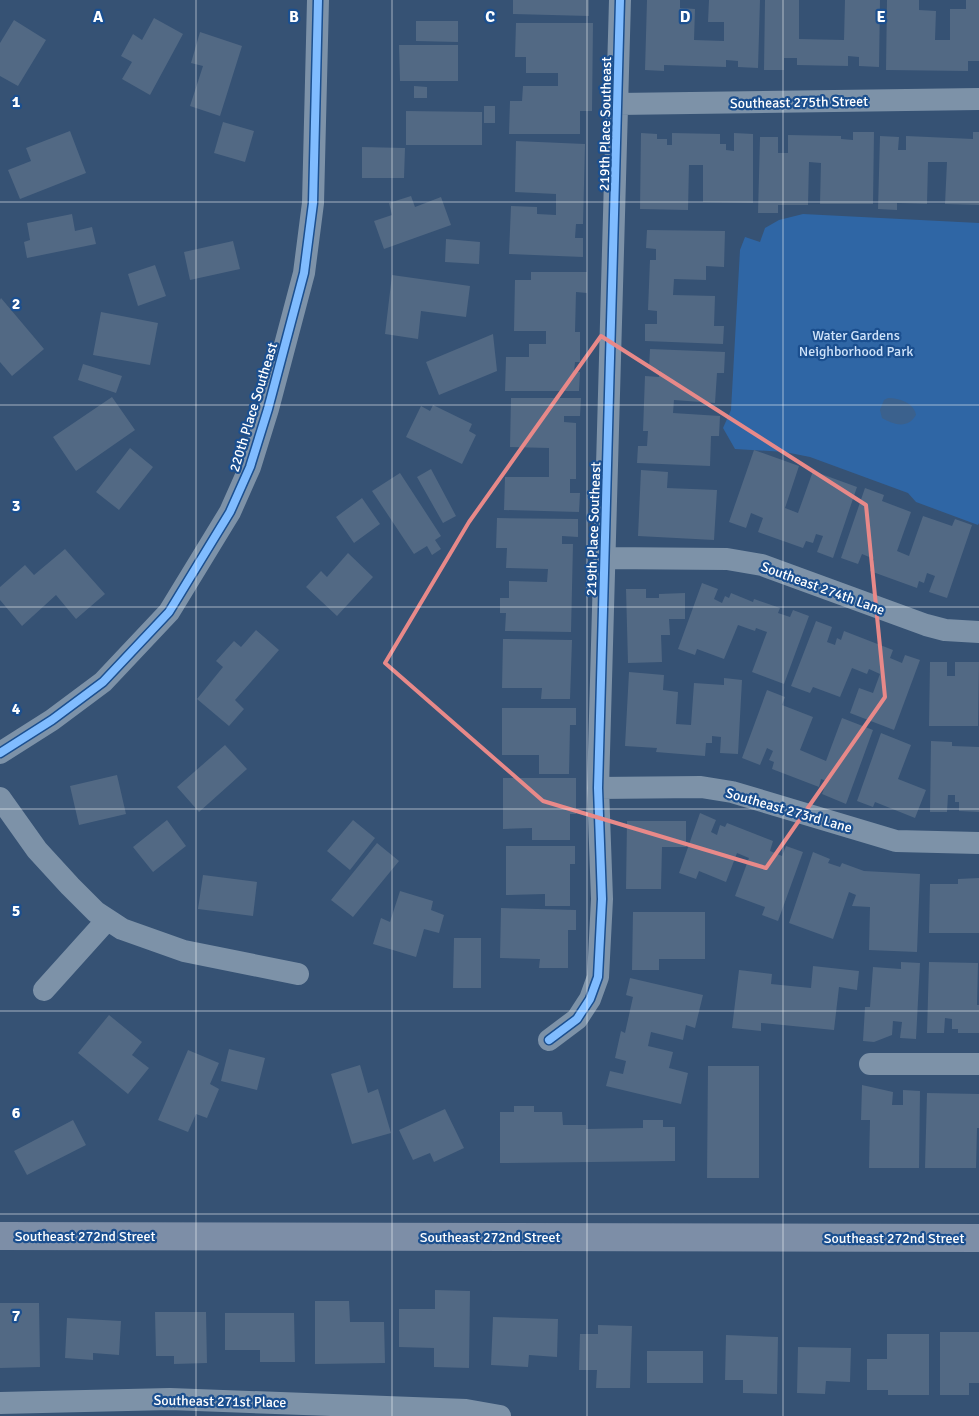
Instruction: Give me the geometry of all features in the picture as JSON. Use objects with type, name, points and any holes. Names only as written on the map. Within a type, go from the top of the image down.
[{"type":"main road","name":"Southeast 272nd Street","points":[[0,1236],[979,1238]]},
{"type":"street","name":"220th Place Southeast","points":[[0,753],[52,720],[103,682],[168,612],[230,512],[250,467],[268,409],[304,273],[313,204],[318,0]]},
{"type":"street","name":"219th Place Southeast","points":[[549,1040],[577,1019],[590,999],[598,977],[602,899],[598,788],[620,0]]},
{"type":"street","name":"Southeast 275th Street","points":[[618,104],[979,99]]},
{"type":"street","name":"Southeast 274th Lane","points":[[605,558],[727,559],[762,565],[926,625],[945,630],[979,632]]},
{"type":"street","name":"Southeast 273rd Lane","points":[[598,788],[702,787],[732,792],[896,841],[979,843]]},
{"type":"street","points":[[0,798],[38,850],[96,912],[122,929],[184,950],[298,974]]},
{"type":"street","points":[[44,990],[107,920]]},
{"type":"street","points":[[870,1064],[979,1064]]},
{"type":"street","name":"Southeast 271st Place","points":[[0,1403],[179,1400],[500,1416]]},
{"type":"highlighted area","points":[[601,336],[866,505],[885,697],[766,868],[543,801],[385,663],[469,522]]},
{"type":"green space","name":"Water Gardens Neighborhood Park","points":[[803,214],[979,223],[978,525],[916,502],[908,493],[810,457],[785,452],[735,449],[723,428],[731,410],[740,250],[745,237],[760,242],[765,228],[779,220]]},
{"type":"shaded area","points":[[888,398],[897,399],[909,404],[916,415],[905,424],[896,424],[882,418],[880,410],[884,400]]},
{"type":"building","points":[[513,0],[589,0],[589,16],[513,14]]},
{"type":"building","points":[[647,0],[680,0],[680,8],[695,9],[694,40],[724,41],[724,22],[708,22],[709,0],[760,0],[758,68],[738,67],[738,61],[726,60],[726,67],[664,65],[664,71],[645,70]]},
{"type":"building","points":[[765,0],[799,0],[799,39],[844,40],[845,0],[880,0],[879,67],[859,66],[859,57],[848,56],[848,66],[797,65],[797,58],[784,58],[784,70],[764,70]]},
{"type":"building","points":[[887,0],[919,0],[919,10],[936,11],[935,40],[950,40],[950,9],[966,9],[966,0],[979,0],[979,61],[968,61],[968,71],[886,70]]},
{"type":"building","points":[[154,18],[183,34],[150,95],[122,79],[132,62],[121,56],[133,34],[142,40]]},
{"type":"building","points":[[14,20],[46,40],[18,86],[0,76],[0,43]]},
{"type":"building","points":[[416,21],[458,21],[458,42],[416,41]]},
{"type":"building","points":[[516,23],[593,23],[592,111],[580,111],[580,134],[509,134],[510,101],[522,101],[523,86],[558,86],[558,73],[526,73],[526,57],[515,57]]},
{"type":"building","points":[[200,32],[242,46],[220,116],[190,106],[203,66],[191,63]]},
{"type":"building","points":[[399,45],[458,45],[458,81],[400,81]]},
{"type":"building","points":[[414,86],[427,87],[427,98],[414,98]]},
{"type":"building","points":[[484,106],[495,106],[495,123],[484,123]]},
{"type":"building","points":[[406,111],[482,112],[482,145],[406,145]]},
{"type":"building","points":[[223,122],[254,131],[245,162],[214,153]]},
{"type":"building","points":[[70,131],[86,173],[20,199],[8,170],[31,161],[26,148]]},
{"type":"building","points":[[853,132],[874,132],[873,204],[820,204],[821,163],[809,162],[808,205],[778,205],[778,213],[758,213],[760,137],[778,137],[778,153],[788,153],[788,135],[841,136],[841,139],[853,140]]},
{"type":"building","points":[[973,132],[979,132],[979,205],[945,204],[947,162],[928,162],[927,204],[897,203],[897,210],[878,209],[880,136],[899,137],[898,150],[906,150],[906,136],[973,139]]},
{"type":"building","points":[[641,133],[657,134],[657,139],[667,139],[667,145],[672,145],[672,133],[720,134],[720,144],[726,144],[726,150],[734,151],[734,133],[753,134],[753,203],[703,202],[703,165],[689,165],[688,210],[640,209]]},
{"type":"building","points":[[516,141],[585,144],[583,224],[576,224],[575,238],[583,238],[583,257],[509,254],[511,206],[537,207],[537,214],[556,215],[556,194],[515,192]]},
{"type":"building","points":[[362,147],[405,148],[404,178],[362,178]]},
{"type":"building","points":[[411,196],[415,207],[441,197],[451,225],[384,249],[374,221],[392,215],[389,203]]},
{"type":"building","points":[[72,214],[75,231],[92,227],[96,244],[27,258],[24,242],[30,240],[27,223]]},
{"type":"building","points":[[647,230],[725,231],[724,267],[706,266],[706,280],[674,279],[673,295],[715,296],[714,326],[724,326],[723,344],[645,341],[645,324],[657,324],[657,311],[648,310],[650,260],[656,260],[656,249],[646,248]]},
{"type":"building","points":[[446,239],[480,242],[479,264],[445,262]]},
{"type":"building","points":[[233,241],[240,269],[190,280],[184,252]]},
{"type":"building","points":[[155,265],[166,296],[138,306],[128,274]]},
{"type":"building","points":[[531,272],[587,272],[587,293],[576,292],[575,332],[580,332],[580,362],[575,362],[574,372],[580,372],[579,391],[505,391],[506,357],[529,357],[529,344],[546,344],[546,331],[514,331],[515,280],[531,280]]},
{"type":"building","points":[[392,275],[470,286],[466,317],[421,311],[418,339],[385,334]]},
{"type":"building","points":[[1,298],[44,349],[12,376],[0,362]]},
{"type":"building","points":[[101,312],[158,323],[150,365],[93,355]]},
{"type":"building","points":[[493,334],[497,371],[439,395],[426,362]]},
{"type":"building","points":[[650,349],[725,352],[724,373],[717,373],[715,403],[674,400],[673,413],[720,416],[719,436],[711,436],[710,466],[637,463],[638,446],[647,446],[648,431],[643,431],[645,376],[659,377],[660,370],[649,369]]},
{"type":"building","points":[[83,364],[122,376],[116,393],[78,380]]},
{"type":"building","points":[[112,397],[135,430],[76,471],[53,437]]},
{"type":"building","points":[[511,398],[581,398],[580,416],[564,416],[564,422],[576,423],[576,479],[570,479],[570,493],[580,493],[579,512],[504,510],[505,477],[549,477],[549,448],[510,447]]},
{"type":"building","points":[[433,405],[472,424],[469,431],[476,435],[462,464],[406,437],[421,406],[430,411]]},
{"type":"building","points":[[130,448],[153,467],[119,510],[96,492]]},
{"type":"building","points":[[754,450],[799,466],[785,508],[798,513],[813,471],[857,487],[833,558],[817,552],[823,536],[816,534],[813,543],[806,541],[803,548],[758,532],[763,518],[751,513],[746,528],[729,522]]},
{"type":"building","points":[[431,469],[456,516],[443,523],[417,477]]},
{"type":"building","points":[[641,470],[668,472],[667,488],[717,490],[714,540],[638,536]]},
{"type":"building","points":[[400,473],[441,536],[435,540],[441,549],[432,555],[427,546],[414,554],[372,491]]},
{"type":"building","points":[[865,488],[884,495],[882,501],[911,512],[897,551],[909,556],[923,516],[952,526],[955,519],[972,525],[947,598],[929,592],[935,576],[927,573],[924,583],[919,581],[917,588],[870,571],[874,559],[862,554],[858,564],[841,558]]},
{"type":"building","points":[[362,498],[380,524],[354,543],[336,517]]},
{"type":"building","points":[[497,518],[578,519],[578,537],[562,536],[562,544],[573,544],[571,632],[505,631],[506,613],[500,613],[500,598],[509,598],[509,581],[547,582],[548,569],[506,568],[507,548],[496,548]]},
{"type":"building","points":[[65,549],[105,594],[76,619],[56,595],[22,626],[0,600],[0,587],[25,565],[34,575]]},
{"type":"building","points":[[348,553],[373,577],[337,616],[306,587],[321,571],[327,577]]},
{"type":"building","points":[[702,583],[718,589],[714,599],[722,603],[725,596],[729,598],[731,593],[753,602],[754,599],[780,608],[778,613],[790,617],[793,610],[809,616],[784,684],[752,672],[767,632],[756,628],[755,631],[738,625],[724,659],[697,649],[695,655],[678,649]]},
{"type":"building","points":[[626,589],[646,589],[646,598],[659,598],[659,594],[685,593],[685,619],[669,619],[670,635],[661,635],[662,662],[628,663]]},
{"type":"building","points":[[816,621],[832,627],[827,642],[835,645],[837,638],[841,640],[844,631],[893,650],[890,658],[902,663],[905,655],[920,660],[894,730],[850,713],[859,688],[873,693],[880,674],[869,669],[867,674],[852,668],[840,697],[813,687],[810,693],[791,686]]},
{"type":"building","points":[[256,630],[279,650],[235,700],[244,709],[229,726],[197,699],[223,667],[216,661],[234,641],[241,647]]},
{"type":"building","points":[[503,639],[572,640],[570,699],[541,699],[542,688],[502,688]]},
{"type":"building","points":[[930,662],[947,662],[947,676],[955,676],[955,662],[979,662],[978,726],[929,726]]},
{"type":"building","points":[[629,672],[664,675],[663,690],[678,692],[676,724],[691,725],[694,683],[724,685],[724,678],[742,680],[738,754],[720,753],[721,737],[712,736],[712,743],[706,743],[705,756],[656,752],[657,748],[625,746]]},
{"type":"building","points":[[767,690],[785,697],[782,705],[813,717],[800,750],[826,761],[842,718],[873,730],[846,804],[822,794],[827,781],[821,779],[819,787],[772,769],[774,762],[769,760],[773,751],[767,748],[760,765],[742,758]]},
{"type":"building","points":[[502,708],[576,708],[576,725],[570,725],[569,774],[539,774],[539,755],[502,755]]},
{"type":"building","points":[[881,733],[911,745],[898,779],[926,790],[915,818],[875,802],[873,807],[857,801]]},
{"type":"building","points":[[931,741],[952,742],[952,746],[979,747],[979,812],[959,811],[959,802],[955,802],[955,795],[948,795],[947,812],[930,812]]},
{"type":"building","points":[[225,745],[247,769],[199,812],[177,787]]},
{"type":"building","points":[[117,775],[126,814],[79,825],[70,786]]},
{"type":"building","points":[[503,778],[576,778],[576,814],[570,814],[570,840],[532,840],[532,828],[503,829]]},
{"type":"building","points":[[700,813],[716,820],[711,832],[717,835],[720,825],[725,827],[727,823],[773,841],[770,851],[782,856],[786,846],[803,852],[778,921],[762,915],[765,907],[735,896],[749,858],[737,853],[726,882],[699,871],[696,879],[679,873]]},
{"type":"building","points":[[167,820],[186,846],[153,872],[133,847]]},
{"type":"building","points":[[353,820],[375,838],[350,870],[327,851]]},
{"type":"building","points":[[627,821],[686,821],[686,847],[662,847],[661,889],[626,889]]},
{"type":"building","points":[[377,843],[399,861],[353,917],[331,900]]},
{"type":"building","points":[[506,846],[575,846],[575,864],[570,864],[570,906],[545,906],[545,894],[506,895]]},
{"type":"building","points":[[813,852],[830,859],[828,863],[840,867],[842,863],[864,871],[920,874],[917,952],[869,950],[870,907],[852,906],[856,895],[849,892],[833,939],[789,923]]},
{"type":"building","points":[[203,875],[257,882],[253,916],[198,909]]},
{"type":"building","points":[[979,878],[979,933],[929,933],[930,884],[958,884],[958,879]]},
{"type":"building","points":[[400,891],[433,901],[431,910],[444,915],[439,933],[424,929],[416,957],[373,944],[381,918],[390,922]]},
{"type":"building","points":[[501,908],[576,910],[576,930],[568,930],[568,968],[539,968],[540,959],[500,958]]},
{"type":"building","points":[[633,912],[705,912],[705,959],[659,959],[659,970],[632,970]]},
{"type":"building","points":[[454,938],[481,938],[481,988],[453,988]]},
{"type":"building","points":[[901,962],[920,963],[916,1039],[900,1038],[902,1022],[893,1021],[892,1035],[874,1042],[863,1041],[865,1007],[870,1007],[873,967],[901,969]]},
{"type":"building","points":[[929,962],[978,963],[977,1005],[979,1005],[979,1033],[958,1033],[958,1029],[952,1029],[952,1019],[945,1018],[944,1033],[927,1033]]},
{"type":"building","points":[[813,966],[859,971],[857,990],[839,987],[834,1030],[761,1023],[761,1031],[732,1028],[739,970],[772,974],[771,984],[811,988]]},
{"type":"building","points":[[630,978],[703,995],[695,1028],[686,1025],[683,1040],[651,1032],[648,1046],[673,1052],[669,1068],[688,1073],[681,1104],[606,1086],[610,1071],[623,1074],[626,1061],[615,1058],[621,1031],[625,1033],[633,997],[626,995]]},
{"type":"building","points":[[109,1015],[142,1042],[132,1055],[149,1068],[128,1094],[78,1053]]},
{"type":"building","points":[[229,1049],[265,1058],[257,1090],[221,1081]]},
{"type":"building","points":[[188,1050],[219,1063],[210,1084],[219,1089],[207,1118],[196,1114],[188,1132],[158,1120]]},
{"type":"building","points":[[360,1065],[368,1093],[378,1089],[391,1133],[352,1144],[331,1074]]},
{"type":"building","points":[[708,1066],[759,1066],[759,1178],[707,1178]]},
{"type":"building","points":[[862,1085],[893,1092],[892,1105],[903,1105],[903,1090],[920,1091],[919,1168],[869,1168],[870,1120],[861,1120]]},
{"type":"building","points":[[927,1093],[979,1094],[976,1168],[925,1168]]},
{"type":"building","points":[[514,1106],[534,1106],[534,1112],[562,1112],[563,1125],[586,1125],[586,1129],[643,1128],[643,1120],[663,1120],[663,1127],[675,1127],[675,1161],[500,1163],[500,1112],[514,1112]]},
{"type":"building","points":[[445,1109],[464,1148],[434,1162],[430,1153],[413,1160],[399,1130]]},
{"type":"building","points":[[73,1120],[86,1145],[27,1175],[14,1151]]},
{"type":"building","points":[[435,1290],[470,1291],[469,1368],[434,1367],[434,1348],[399,1347],[399,1309],[435,1309]]},
{"type":"building","points":[[315,1301],[349,1301],[350,1322],[384,1322],[385,1363],[315,1364]]},
{"type":"building","points":[[0,1303],[39,1303],[40,1367],[0,1368]]},
{"type":"building","points":[[155,1312],[206,1312],[207,1363],[174,1364],[174,1356],[156,1356]]},
{"type":"building","points":[[225,1313],[294,1313],[295,1362],[260,1362],[260,1350],[225,1350]]},
{"type":"building","points":[[493,1317],[558,1319],[557,1357],[529,1355],[528,1367],[491,1365]]},
{"type":"building","points":[[67,1318],[121,1321],[119,1355],[93,1353],[93,1360],[65,1358]]},
{"type":"building","points":[[598,1325],[632,1326],[630,1388],[596,1388],[597,1370],[579,1370],[580,1334],[598,1334]]},
{"type":"building","points":[[940,1332],[979,1332],[979,1383],[969,1383],[969,1395],[940,1395]]},
{"type":"building","points":[[887,1334],[929,1334],[929,1395],[888,1395],[888,1390],[867,1390],[867,1359],[887,1359]]},
{"type":"building","points":[[726,1335],[778,1337],[777,1394],[743,1393],[743,1380],[725,1380]]},
{"type":"building","points":[[798,1347],[851,1348],[850,1382],[826,1381],[825,1394],[797,1393]]},
{"type":"building","points":[[647,1351],[703,1351],[703,1383],[647,1383]]},
{"type":"cycle path","points":[[0,753],[52,720],[103,682],[169,612],[230,512],[250,467],[268,409],[304,273],[313,203],[318,0]]},
{"type":"cycle path","points":[[549,1040],[577,1019],[590,999],[598,977],[602,899],[598,788],[620,0]]}]
